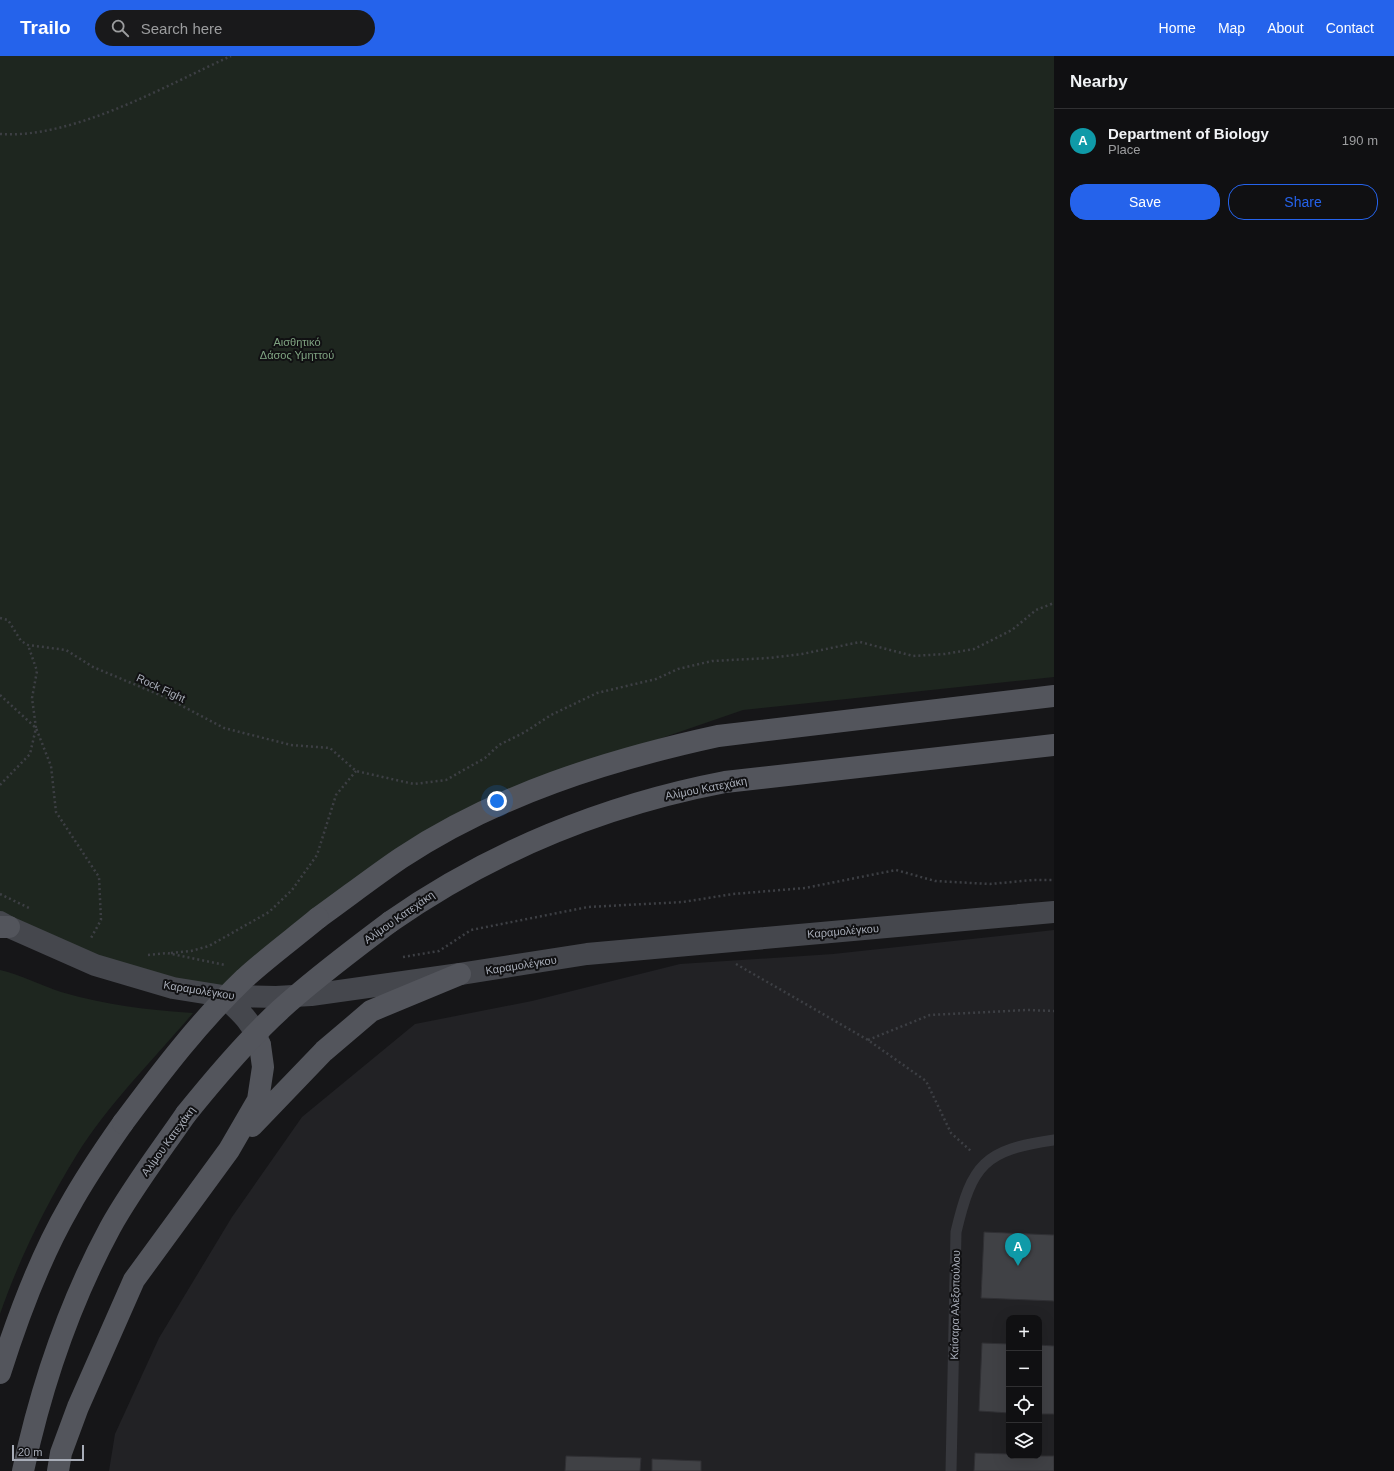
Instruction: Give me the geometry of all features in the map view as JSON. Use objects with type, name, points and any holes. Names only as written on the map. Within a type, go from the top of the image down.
[{"type":"main road","points":[[0,1373],[28,1295],[46,1251],[68,1208],[122,1122],[179,1048],[245,978],[318,918],[402,857],[486,811],[529,792],[621,760],[666,747],[718,736],[1054,696]]},
{"type":"main road","name":"Αλίμου Κατεχάκη","points":[[23,1471],[39,1401],[53,1359],[89,1271],[110,1228],[134,1188],[186,1114],[214,1079],[279,1011],[312,982],[390,922],[423,899],[460,877],[507,853],[595,817],[680,791],[725,782],[1054,745]]},
{"type":"main road","name":"Καραμολέγκου","points":[[3,926],[95,965],[173,988],[223,996],[276,997],[311,995],[587,954],[1054,912]]},
{"type":"main road","points":[[229,1150],[324,1051],[371,1011],[460,974]]},
{"type":"main road","points":[[58,1471],[62,1453],[78,1407],[134,1280],[229,1150],[258,1100],[263,1067],[260,1045],[254,1030],[223,996]]},
{"type":"lane","name":"Καίσαρα Αλεξοπούλου","points":[[951,1471],[956,1232],[964,1198],[972,1181],[984,1163],[999,1154],[1038,1142],[1054,1140]]},
{"type":"path","points":[[0,134],[16,135],[64,127],[112,111],[231,56]]},
{"type":"path","points":[[144,955],[191,951],[209,946],[269,912],[292,890],[317,855],[336,795],[356,771],[414,784],[446,780],[485,758],[499,745],[525,732],[551,715],[597,692],[656,679],[678,669],[712,661],[789,656],[860,642],[913,656],[945,654],[974,648],[1012,630],[1036,610],[1054,603]]},
{"type":"path","points":[[0,618],[8,620],[21,640],[28,645],[37,671],[32,698],[36,728],[51,766],[56,812],[99,877],[101,920],[90,940],[96,943]]},
{"type":"path","name":"Rock Fight","points":[[28,645],[66,650],[93,667],[168,698],[224,728],[291,746],[330,748],[356,771]]},
{"type":"path","points":[[0,695],[36,728]]},
{"type":"path","points":[[0,785],[30,754],[36,728]]},
{"type":"path","points":[[397,958],[412,954],[440,951],[471,930],[588,907],[682,902],[733,894],[805,888],[896,870],[935,881],[990,884],[1033,880],[1054,880]]},
{"type":"path","points":[[167,953],[232,966]]},
{"type":"path","points":[[731,962],[868,1040],[926,1081],[951,1133],[984,1163]]},
{"type":"path","points":[[868,1040],[930,1015],[1027,1010],[1054,1011]]},
{"type":"shaded area","points":[[1054,930],[1054,1471],[109,1471],[115,1434],[159,1338],[232,1217],[302,1117],[415,1024],[532,1001],[680,964],[833,954]]},
{"type":"green space","name":"Αισθητικό Δάσος Υμηττού","points":[[0,56],[1054,56],[1054,677],[743,710],[508,791],[223,988],[184,983],[117,964],[0,915]]},
{"type":"green space","points":[[0,970],[77,997],[110,1004],[193,1013],[102,1118],[76,1156],[54,1194],[24,1253],[0,1314]]},
{"type":"building","points":[[984,1232],[1054,1235],[1054,1301],[981,1298]]},
{"type":"building","points":[[982,1343],[1006,1344],[1006,1413],[979,1411]]},
{"type":"building","points":[[1042,1345],[1054,1346],[1054,1414],[1042,1414]]},
{"type":"building","points":[[975,1453],[1006,1454],[1006,1459],[1042,1459],[1042,1456],[1054,1456],[1054,1471],[974,1471]]},
{"type":"building","points":[[566,1456],[641,1458],[640,1471],[565,1471]]},
{"type":"building","points":[[652,1459],[701,1461],[701,1471],[652,1471]]},
{"type":"place","name":"Department of Biology","points":[[1018,1266]]}]
